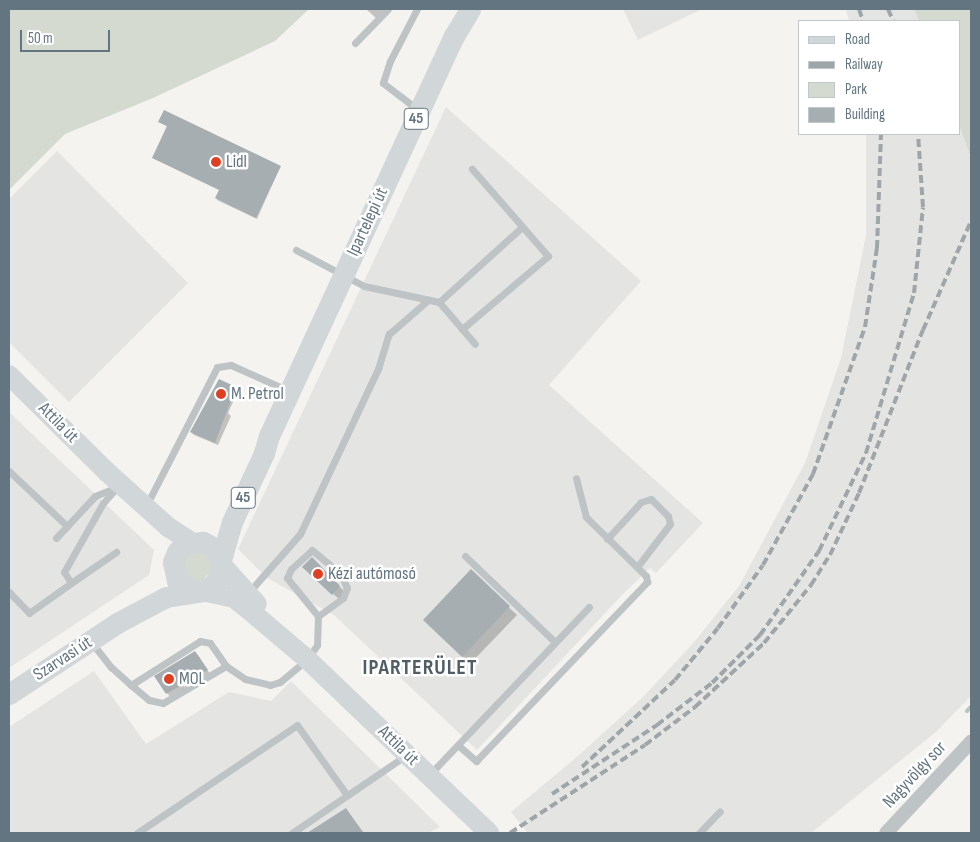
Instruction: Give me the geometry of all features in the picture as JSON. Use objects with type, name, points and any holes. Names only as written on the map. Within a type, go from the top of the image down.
[{"type":"main road","name":"Ipartelepi út","points":[[269,436],[420,110],[470,9]]},
{"type":"main road","name":"Attila út","points":[[9,375],[114,481],[160,536],[173,560]]},
{"type":"main road","name":"45","points":[[117,623],[156,586],[180,548],[194,542],[216,524],[269,436]]},
{"type":"main road","name":"45","points":[[117,623],[166,597],[198,591],[214,584],[222,563],[232,522],[264,453],[269,436]]},
{"type":"main road","name":"Attila út","points":[[114,481],[146,506],[168,527],[194,542]]},
{"type":"main road","points":[[194,542],[214,548],[222,563]]},
{"type":"main road","points":[[173,560],[178,581],[198,591]]},
{"type":"main road","name":"Attila út","points":[[222,563],[307,659]]},
{"type":"main road","name":"Attila út","points":[[198,591],[234,598],[307,659],[489,833]]},
{"type":"main road","name":"Szarvasi út","points":[[9,694],[117,623]]},
{"type":"street","name":"Nagyvölgy sor","points":[[886,833],[971,742]]},
{"type":"lane","points":[[355,43],[388,9]]},
{"type":"lane","points":[[417,9],[390,61],[383,83],[420,110]]},
{"type":"lane","points":[[462,329],[548,256],[472,169]]},
{"type":"lane","points":[[439,302],[522,227]]},
{"type":"lane","points":[[296,250],[364,286],[439,302],[476,344]]},
{"type":"lane","points":[[248,594],[300,534],[378,369],[389,334],[428,300]]},
{"type":"lane","points":[[146,506],[217,368],[231,365],[289,392]]},
{"type":"lane","points":[[9,471],[67,526]]},
{"type":"lane","points":[[459,746],[476,761],[645,585],[646,576],[586,517],[576,478]]},
{"type":"lane","points":[[56,538],[99,492],[114,481]]},
{"type":"lane","points":[[71,583],[64,572],[114,481]]},
{"type":"lane","points":[[607,539],[641,502],[651,499],[668,516],[670,524],[637,567]]},
{"type":"lane","points":[[131,685],[200,641],[210,643],[226,666],[245,679],[270,685],[280,682],[307,659],[317,645],[318,616],[287,578],[291,569],[312,550],[341,574],[347,588],[343,598],[318,616]]},
{"type":"lane","points":[[9,592],[29,613],[116,552]]},
{"type":"lane","points":[[465,556],[555,642]]},
{"type":"lane","points":[[429,775],[459,746],[588,607]]},
{"type":"lane","points":[[90,641],[111,667],[131,685],[149,700],[163,704],[226,666]]},
{"type":"lane","points":[[137,833],[297,725],[347,795]]},
{"type":"lane","points":[[292,833],[408,755]]},
{"type":"lane","points":[[699,833],[720,811]]},
{"type":"shaded area","points":[[623,9],[702,9],[638,40]]},
{"type":"shaded area","points":[[846,9],[914,9],[919,20],[849,20]]},
{"type":"shaded area","points":[[446,107],[641,281],[549,385],[703,523],[656,573],[650,568],[623,594],[477,750],[334,615],[267,578],[238,549]]},
{"type":"shaded area","points":[[960,128],[971,158],[971,696],[937,731],[811,833],[528,833],[511,812],[579,755],[644,696],[695,641],[739,586],[805,463],[841,358],[866,235],[866,135],[960,135]]},
{"type":"shaded area","points":[[57,151],[188,283],[69,402],[9,342],[9,199]]},
{"type":"shaded area","points":[[9,412],[154,550],[149,575],[9,668]]},
{"type":"shaded area","points":[[94,671],[146,744],[229,692],[271,701],[291,681],[440,827],[428,833],[9,833],[9,727]]},
{"type":"green space","points":[[9,9],[309,9],[275,41],[153,98],[65,134],[9,190]]},
{"type":"green space","points":[[914,9],[971,9],[971,158],[960,128],[960,20],[919,20]]},
{"type":"green space","points":[[197,550],[210,558],[212,570],[201,582],[185,579],[183,556]]},
{"type":"building","name":"Lidl","points":[[164,110],[281,166],[256,218],[215,198],[219,190],[152,158],[167,126],[158,122]]},
{"type":"building","points":[[219,379],[236,387],[215,443],[190,432]]},
{"type":"building","name":"Kézi autómosó","points":[[312,557],[340,586],[332,595],[302,567]]},
{"type":"building","points":[[471,569],[510,606],[462,657],[423,620]]},
{"type":"building","points":[[195,651],[208,670],[166,694],[154,676]]},
{"type":"building","points":[[346,808],[363,833],[307,833]]},
{"type":"waterway","points":[[967,711],[971,707]]},
{"type":"railway","points":[[859,9],[863,20]]},
{"type":"railway","points":[[888,9],[893,20]]},
{"type":"railway","points":[[582,767],[675,680],[718,628],[763,565],[813,474],[865,327],[877,248],[881,135]]},
{"type":"railway","points":[[552,794],[657,725],[712,683],[760,635],[819,551],[866,453],[914,293],[923,207],[918,135]]},
{"type":"railway","points":[[510,833],[645,745],[695,707],[764,643],[811,585],[830,555],[859,493],[923,330],[971,221]]},
{"type":"place","name":"Lidl","points":[[216,162]]},
{"type":"place","name":"M. Petrol","points":[[221,394]]},
{"type":"place","name":"Kézi autómosó","points":[[318,574]]},
{"type":"place","name":"MOL","points":[[169,679]]},
{"type":"district","name":"IPARTERÜLET","points":[[420,668]]}]
